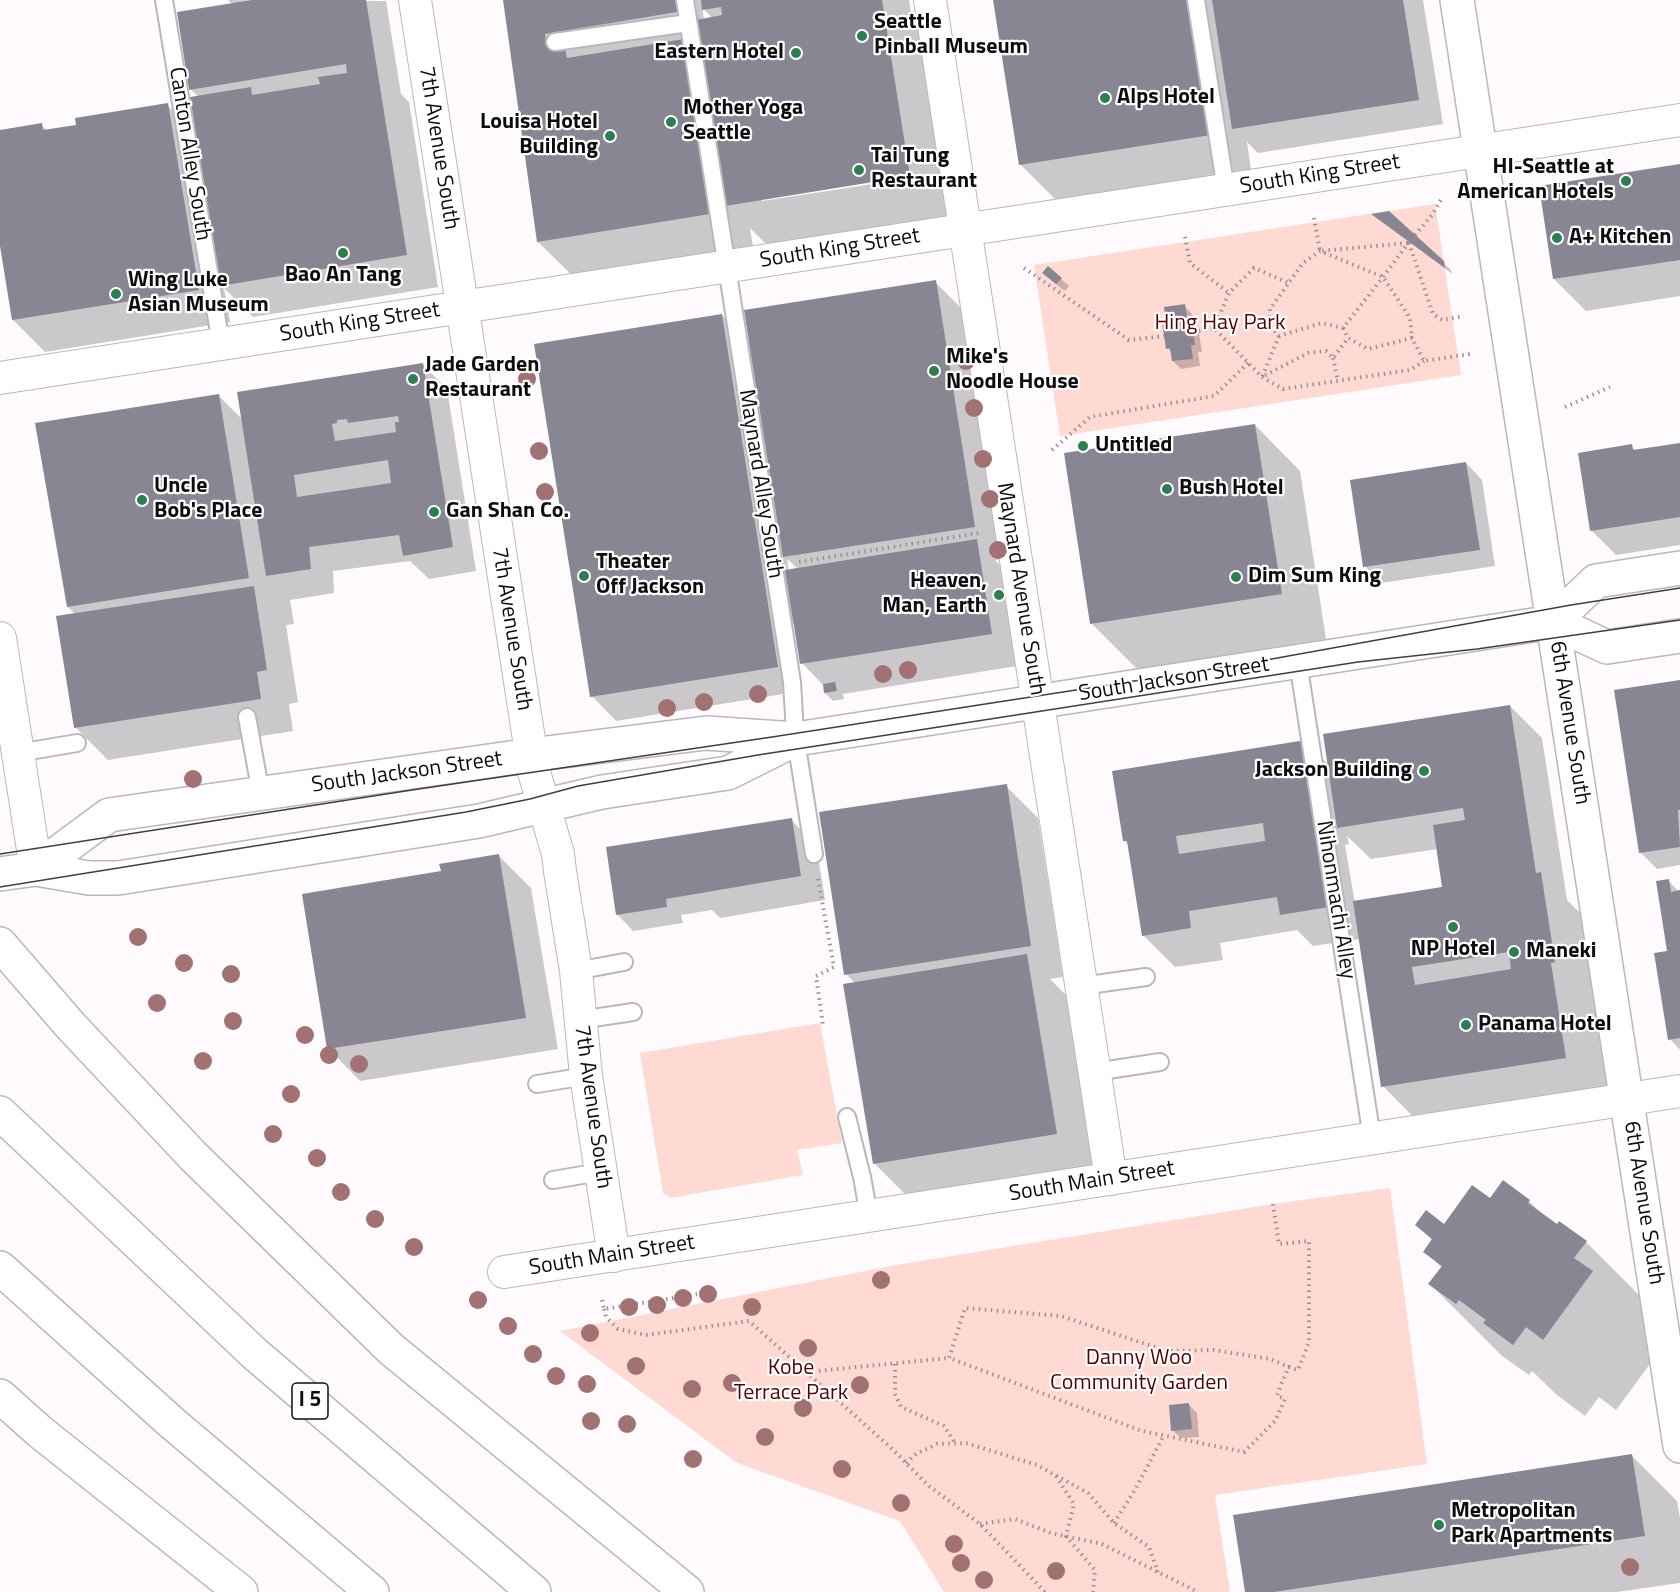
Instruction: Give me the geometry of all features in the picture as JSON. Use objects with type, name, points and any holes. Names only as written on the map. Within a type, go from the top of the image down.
[{"type":"main road","name":"6th Avenue South","points":[[1457,0],[1680,1446]]},
{"type":"main road","points":[[1680,568],[1596,581],[1553,622],[1607,647],[1680,636]]},
{"type":"main road","name":"South Jackson Street","points":[[36,869],[110,815],[531,755],[706,733],[796,739],[1553,622]]},
{"type":"main road","name":"South Jackson Street","points":[[0,874],[36,869],[89,878],[118,878],[479,821],[602,792],[728,772],[796,739]]},
{"type":"main road","points":[[0,944],[130,1091],[391,1349],[687,1592]]},
{"type":"main road","name":"I 5","points":[[0,1113],[255,1354],[534,1592]]},
{"type":"main road","points":[[0,1268],[171,1422],[372,1592]]},
{"type":"main road","points":[[0,1396],[39,1431],[241,1592]]},
{"type":"street","name":"7th Avenue South","points":[[415,0],[531,755],[543,806],[558,854],[576,970],[586,1076],[614,1256]]},
{"type":"street","name":"Maynard Avenue South","points":[[930,0],[1111,1179]]},
{"type":"street","name":"South King Street","points":[[0,378],[1680,120]]},
{"type":"street","points":[[1,656],[36,869]]},
{"type":"street","name":"South Main Street","points":[[504,1272],[1680,1091]]},
{"type":"lane","name":"Canton Alley South","points":[[164,0],[220,344]]},
{"type":"lane","name":"Maynard Alley South","points":[[685,0],[792,682],[796,739],[814,854]]},
{"type":"lane","points":[[1196,0],[1226,189]]},
{"type":"lane","points":[[555,42],[688,23]]},
{"type":"lane","name":"Nihonmachi Alley","points":[[1298,662],[1372,1138]]},
{"type":"lane","points":[[248,717],[261,794]]},
{"type":"lane","points":[[18,753],[77,743]]},
{"type":"lane","points":[[576,970],[624,962]]},
{"type":"lane","points":[[1082,986],[1146,977]]},
{"type":"lane","points":[[580,1020],[633,1012]]},
{"type":"lane","points":[[1095,1072],[1160,1062]]},
{"type":"lane","points":[[537,1084],[586,1076]]},
{"type":"lane","points":[[847,1117],[869,1216]]},
{"type":"lane","points":[[553,1180],[600,1172]]},
{"type":"path","points":[[1415,235],[1432,215],[1442,198]]},
{"type":"path","points":[[1314,218],[1320,251]]},
{"type":"path","points":[[1185,237],[1190,262],[1229,293]]},
{"type":"path","points":[[1279,336],[1269,325],[1270,309],[1303,263],[1320,251],[1409,243]]},
{"type":"path","points":[[1343,328],[1409,243]]},
{"type":"path","points":[[1409,243],[1433,314],[1442,320],[1464,316]]},
{"type":"path","points":[[1320,251],[1383,276],[1410,318],[1412,338],[1424,361]]},
{"type":"path","points":[[1024,268],[1129,340],[1164,336]]},
{"type":"path","points":[[1215,328],[1229,293],[1254,268],[1289,282]]},
{"type":"path","points":[[1279,336],[1322,323],[1343,328]]},
{"type":"path","points":[[1193,332],[1215,328]]},
{"type":"path","points":[[1215,328],[1262,377],[1283,389],[1410,370],[1424,361],[1470,354]]},
{"type":"path","points":[[1343,328],[1348,338],[1368,349],[1412,338]]},
{"type":"path","points":[[1262,377],[1279,336]]},
{"type":"path","points":[[1333,358],[1348,338]]},
{"type":"path","points":[[1262,377],[1308,353],[1326,351],[1333,358],[1338,381]]},
{"type":"path","points":[[1052,450],[1090,417],[1214,396],[1248,363]]},
{"type":"path","points":[[1565,408],[1610,387]]},
{"type":"path","points":[[773,566],[985,532]]},
{"type":"path","points":[[814,854],[834,967],[816,976],[823,1025]]},
{"type":"path","points":[[949,1358],[965,1308],[1061,1316],[1167,1351],[1214,1350],[1270,1359],[1298,1370],[1309,1342],[1309,1241],[1279,1244],[1273,1204]]},
{"type":"path","points":[[603,1309],[698,1294]]},
{"type":"path","points":[[602,1300],[606,1317],[618,1329],[646,1335],[749,1321],[929,1486],[980,1524],[1045,1592]]},
{"type":"path","points":[[806,1372],[949,1358],[1142,1431],[1244,1452],[1275,1421],[1285,1399],[1277,1396],[1289,1367]]},
{"type":"path","points":[[895,1364],[894,1394],[901,1407],[944,1426],[956,1443]]},
{"type":"path","points":[[1114,1523],[1136,1488],[1164,1435]]},
{"type":"path","points":[[906,1463],[916,1454],[937,1444],[966,1443],[1037,1466],[1088,1493],[1114,1523],[1149,1547],[1158,1572]]},
{"type":"path","points":[[1056,1475],[1074,1504],[1066,1536]]},
{"type":"path","points":[[980,1524],[1015,1519],[1051,1533],[1102,1544],[1198,1592]]},
{"type":"path","points":[[1066,1536],[1095,1570],[1093,1592]]},
{"type":"green space","name":"Hing Hay Park","points":[[1435,204],[1461,375],[1060,436],[1034,265]]},
{"type":"green space","points":[[820,1023],[842,1143],[797,1150],[803,1175],[670,1198],[663,1193],[640,1053]]},
{"type":"green space","name":"Danny Woo Community Garden","points":[[1390,1188],[1427,1464],[1215,1495],[1230,1592],[944,1592],[900,1521],[737,1463],[560,1331],[896,1265],[1273,1204]]},
{"type":"building","points":[[252,0],[366,0],[407,255],[220,286],[190,97],[251,87],[252,95],[320,84],[318,77],[347,73],[346,64],[189,90],[177,12]]},
{"type":"building","name":"Louisa Hotel Building","points":[[503,0],[681,0],[683,11],[545,34],[546,44],[565,48],[567,58],[684,39],[710,214],[537,242]]},
{"type":"building","points":[[701,0],[882,0],[910,176],[725,206],[696,20],[722,15],[721,7],[702,10]]},
{"type":"building","name":"Alps Hotel","points":[[993,0],[1187,0],[1207,127],[1210,126],[1211,135],[1019,165]]},
{"type":"building","points":[[1212,0],[1403,0],[1419,100],[1232,129]]},
{"type":"building","points":[[168,103],[199,290],[12,320],[0,246],[0,130],[42,123],[43,130],[76,125],[75,118]]},
{"type":"building","points":[[1680,164],[1680,260],[1553,279],[1539,186]]},
{"type":"building","points":[[1389,211],[1444,261],[1445,268],[1371,214]]},
{"type":"building","points":[[1048,266],[1062,278],[1056,284],[1042,273]]},
{"type":"building","points":[[936,280],[975,527],[783,557],[744,310]]},
{"type":"building","points":[[1185,304],[1187,318],[1191,317],[1195,345],[1191,345],[1193,359],[1172,361],[1170,348],[1166,349],[1162,322],[1166,321],[1164,307]]},
{"type":"building","points":[[722,314],[778,667],[590,697],[534,344]]},
{"type":"building","points":[[423,363],[453,547],[403,556],[399,535],[309,547],[311,569],[266,576],[237,392]],"holes":[[[398,416],[399,422],[395,422],[396,432],[335,441],[332,424],[337,423],[337,420],[347,419],[348,423]],[[388,460],[391,483],[297,497],[294,475]]]},
{"type":"building","name":"Uncle Bob's Place","points":[[219,394],[249,578],[67,607],[35,423]]},
{"type":"building","name":"Bush Hotel","points":[[1255,424],[1282,594],[1090,624],[1064,453]]},
{"type":"building","points":[[1680,443],[1680,517],[1590,531],[1578,453],[1632,444],[1633,450]]},
{"type":"building","points":[[1466,462],[1480,550],[1363,567],[1350,480]]},
{"type":"building","points":[[977,539],[992,634],[800,664],[785,570]]},
{"type":"building","points":[[254,586],[267,670],[257,672],[261,699],[74,728],[56,616]]},
{"type":"building","points":[[1680,680],[1680,810],[1678,810],[1680,847],[1639,853],[1614,690]]},
{"type":"building","points":[[835,682],[837,691],[824,693],[823,684]]},
{"type":"building","points":[[1510,705],[1536,873],[1541,872],[1555,962],[1551,963],[1566,1058],[1381,1087],[1353,901],[1442,887],[1433,825],[1465,820],[1463,808],[1337,828],[1323,734]],"holes":[[[1509,952],[1511,969],[1415,985],[1412,967]]]},
{"type":"building","points":[[1306,740],[1329,907],[1280,915],[1277,897],[1189,911],[1191,928],[1142,936],[1127,841],[1123,841],[1112,771]],"holes":[[[1263,823],[1265,841],[1179,854],[1176,836]]]},
{"type":"building","points":[[1007,784],[1031,946],[844,975],[819,812]]},
{"type":"building","points":[[792,818],[801,876],[666,899],[667,907],[616,915],[606,847]]},
{"type":"building","points":[[499,854],[526,1018],[327,1049],[302,894],[441,871],[439,864]]},
{"type":"building","points":[[1669,879],[1671,892],[1680,890],[1680,1038],[1668,1040],[1654,953],[1667,951],[1656,881]]},
{"type":"building","points":[[1027,954],[1057,1134],[873,1164],[843,984]]},
{"type":"building","points":[[1503,1180],[1530,1200],[1528,1203],[1557,1224],[1559,1221],[1587,1241],[1574,1258],[1593,1271],[1543,1340],[1526,1327],[1513,1345],[1483,1323],[1486,1320],[1459,1300],[1456,1304],[1428,1284],[1442,1266],[1423,1252],[1432,1239],[1415,1225],[1426,1210],[1444,1224],[1472,1185],[1490,1198]]},
{"type":"building","points":[[1189,1403],[1192,1429],[1171,1431],[1169,1405]]},
{"type":"building","name":"Metropolitan Park Apartments","points":[[1632,1454],[1645,1536],[1274,1592],[1245,1592],[1233,1515]]},
{"type":"tram line","points":[[0,854],[1244,664],[1571,605],[1680,588]]},
{"type":"tram line","points":[[0,887],[466,812],[530,799],[578,786],[758,755],[1358,662],[1477,649],[1680,620]]},
{"type":"place","name":"Seattle Pinball Museum","points":[[862,36]]},
{"type":"place","name":"Eastern Hotel","points":[[796,53]]},
{"type":"place","name":"Alps Hotel","points":[[1105,98]]},
{"type":"place","name":"Mother Yoga Seattle","points":[[671,122]]},
{"type":"place","name":"Louisa Hotel Building","points":[[610,136]]},
{"type":"place","name":"Tai Tung Restaurant","points":[[859,170]]},
{"type":"place","name":"HI-Seattle at American Hotels","points":[[1626,181]]},
{"type":"place","name":"A+ Kitchen","points":[[1557,238]]},
{"type":"place","name":"Bao An Tang","points":[[343,253]]},
{"type":"place","name":"Wing Luke Asian Museum","points":[[116,294]]},
{"type":"place","name":"Mike's Noodle House","points":[[934,371]]},
{"type":"place","name":"Jade Garden Restaurant","points":[[413,379]]},
{"type":"place","name":"Untitled","points":[[1083,446]]},
{"type":"place","name":"Bush Hotel","points":[[1167,489]]},
{"type":"place","name":"Uncle Bob's Place","points":[[142,500]]},
{"type":"place","name":"Gan Shan Co.","points":[[434,512]]},
{"type":"place","name":"Theater Off Jackson","points":[[584,576]]},
{"type":"place","name":"Dim Sum King","points":[[1236,577]]},
{"type":"place","name":"Heaven, Man, Earth","points":[[999,595]]},
{"type":"place","name":"Jackson Building","points":[[1424,771]]},
{"type":"place","name":"NP Hotel","points":[[1453,927]]},
{"type":"place","name":"Maneki","points":[[1514,952]]},
{"type":"place","name":"Panama Hotel","points":[[1466,1025]]},
{"type":"place","name":"Metropolitan Park Apartments","points":[[1439,1525]]},
{"type":"park label","name":"Kobe Terrace Park","points":[[791,1382]]}]
